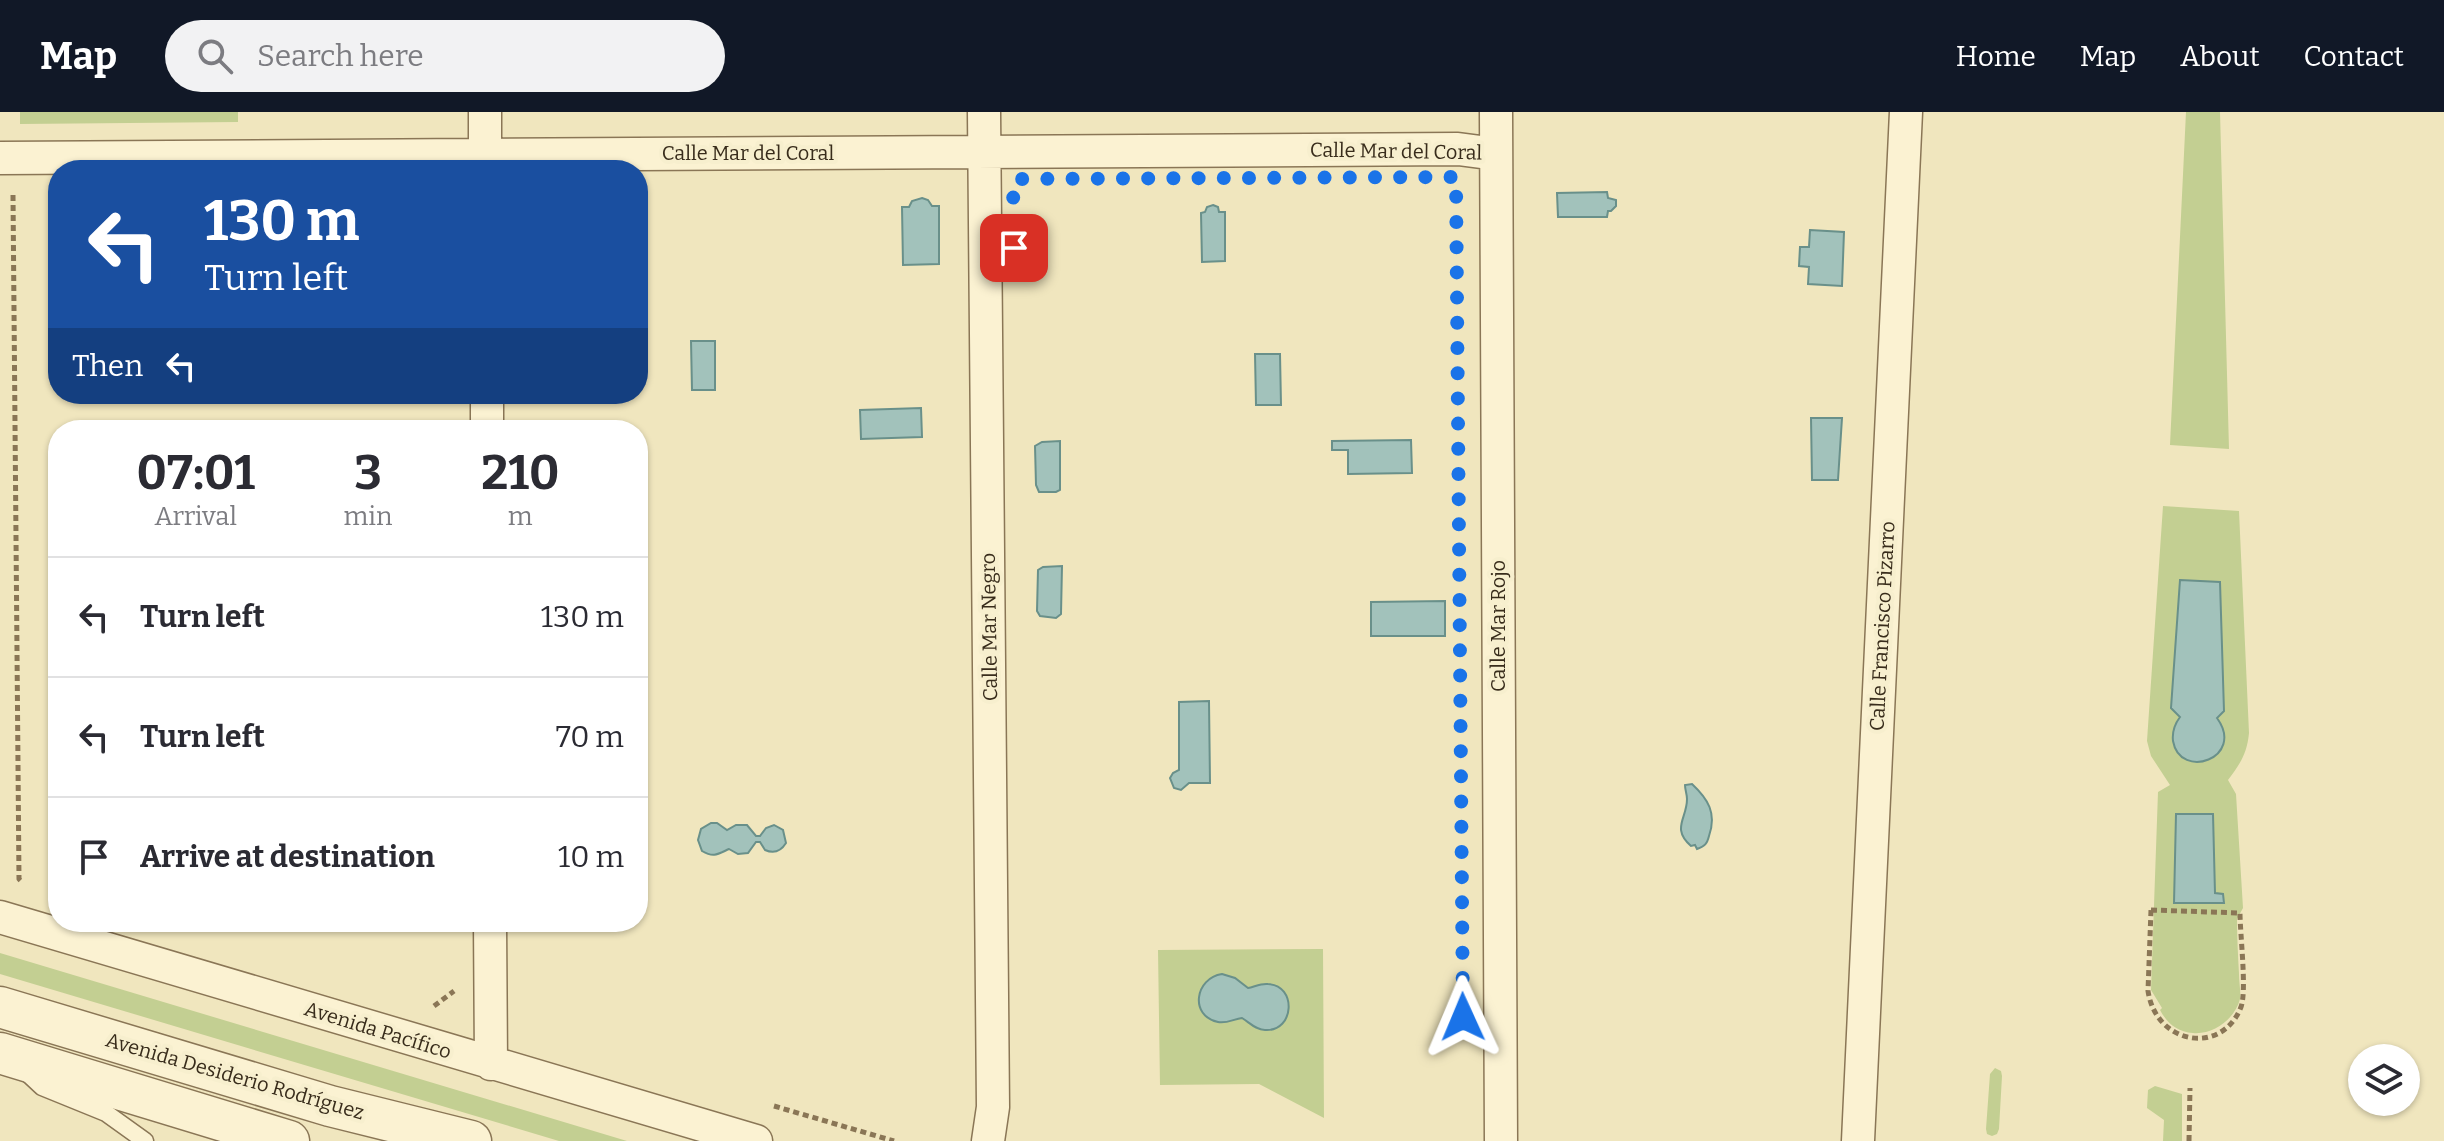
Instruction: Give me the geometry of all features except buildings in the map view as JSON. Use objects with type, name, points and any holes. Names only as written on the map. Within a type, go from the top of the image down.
[{"type":"street","points":[[485,112],[485,160]]},
{"type":"street","name":"Calle Mar Negro","points":[[984,112],[993,1107],[988,1141]]},
{"type":"street","name":"Calle Mar Rojo","points":[[1496,112],[1501,1141]]},
{"type":"street","name":"Calle Francisco Pizarro","points":[[1858,1141],[1906,112]]},
{"type":"street","name":"Calle Mar del Coral","points":[[576,160],[985,151],[1458,149],[1496,154]]},
{"type":"street","name":"Calle Mar del Coral","points":[[0,158],[242,160]]},
{"type":"street","name":"Avenida Pacífico","points":[[0,917],[48,931]]},
{"type":"street","name":"Avenida Pacífico","points":[[50,932],[756,1141]]},
{"type":"street","points":[[490,932],[491,1064]]},
{"type":"street","name":"Avenida Desiderio Rodríguez","points":[[0,1007],[330,1106],[471,1141]]},
{"type":"street","points":[[4,1054],[289,1141]]},
{"type":"lane","points":[[4,1054],[42,1087],[106,1113],[145,1141]]},
{"type":"path","points":[[15,187],[19,879],[34,886]]},
{"type":"path","points":[[2151,910],[2240,913],[2243,999],[2229,1025],[2212,1036],[2182,1036],[2164,1027],[2153,1010],[2148,991],[2151,910]]},
{"type":"path","points":[[433,1006],[464,983]]},
{"type":"path","points":[[2189,1141],[2190,1088]]},
{"type":"green space","points":[[20,112],[238,112],[238,122],[20,124]]},
{"type":"green space","points":[[2186,112],[2220,112],[2229,449],[2170,445]]},
{"type":"green space","points":[[2163,506],[2239,511],[2249,733],[2247,747],[2228,780],[2236,794],[2243,908],[2237,919],[2240,996],[2228,1019],[2201,1033],[2182,1031],[2169,1023],[2151,990],[2158,792],[2170,785],[2151,756],[2147,741]]},
{"type":"green space","points":[[1323,949],[1324,1118],[1259,1084],[1160,1085],[1158,950]]},
{"type":"green space","points":[[0,953],[627,1141],[559,1141],[0,974]]},
{"type":"green space","points":[[1995,1068],[2001,1071],[2002,1076],[1999,1129],[1992,1136],[1987,1134],[1986,1129],[1990,1074]]},
{"type":"green space","points":[[2155,1086],[2182,1094],[2182,1141],[2163,1141],[2164,1120],[2147,1108],[2148,1090]]},
{"type":"water","points":[[1607,192],[1608,198],[1616,200],[1616,206],[1608,211],[1607,217],[1558,217],[1557,193]]},
{"type":"water","points":[[922,198],[932,206],[939,206],[939,264],[903,265],[902,207],[909,207],[912,201]]},
{"type":"water","points":[[1213,205],[1218,207],[1219,212],[1225,212],[1225,261],[1202,262],[1201,213]]},
{"type":"water","points":[[1810,230],[1844,232],[1842,286],[1808,284],[1809,267],[1799,266],[1800,247],[1809,247]]},
{"type":"water","points":[[691,341],[715,341],[715,390],[692,390]]},
{"type":"water","points":[[1255,354],[1280,354],[1281,405],[1256,405]]},
{"type":"water","points":[[921,408],[922,437],[861,439],[860,410]]},
{"type":"water","points":[[1811,418],[1842,418],[1838,480],[1812,480]]},
{"type":"water","points":[[1411,440],[1412,473],[1348,474],[1348,450],[1332,450],[1332,441]]},
{"type":"water","points":[[1060,441],[1060,490],[1039,492],[1035,446],[1042,442]]},
{"type":"water","points":[[1062,566],[1061,614],[1056,618],[1040,616],[1037,611],[1038,570]]},
{"type":"water","points":[[2180,580],[2220,582],[2224,711],[2217,718],[2224,732],[2223,744],[2218,753],[2198,762],[2187,760],[2178,753],[2173,741],[2180,717],[2171,708]]},
{"type":"water","points":[[1445,601],[1445,636],[1371,636],[1371,602]]},
{"type":"water","points":[[1209,701],[1210,783],[1189,783],[1181,790],[1174,788],[1170,778],[1179,770],[1179,702]]},
{"type":"water","points":[[1692,784],[1707,801],[1712,820],[1707,841],[1697,849],[1685,840],[1681,828],[1687,797],[1685,785]]},
{"type":"water","points":[[2176,814],[2213,814],[2215,893],[2223,894],[2224,903],[2174,903]]},
{"type":"water","points":[[717,823],[727,830],[736,825],[747,825],[756,836],[774,825],[783,830],[786,843],[774,852],[765,850],[760,842],[756,842],[748,853],[738,854],[729,849],[710,854],[702,851],[698,840],[701,829]]},
{"type":"water","points":[[1222,974],[1235,978],[1248,988],[1265,984],[1277,986],[1288,1000],[1287,1017],[1282,1024],[1265,1030],[1242,1018],[1221,1022],[1203,1013],[1199,1005],[1201,989],[1213,977]]},
{"type":"route","points":[[1014,248],[1013,184],[1017,179],[1456,177],[1463,1017]]}]
